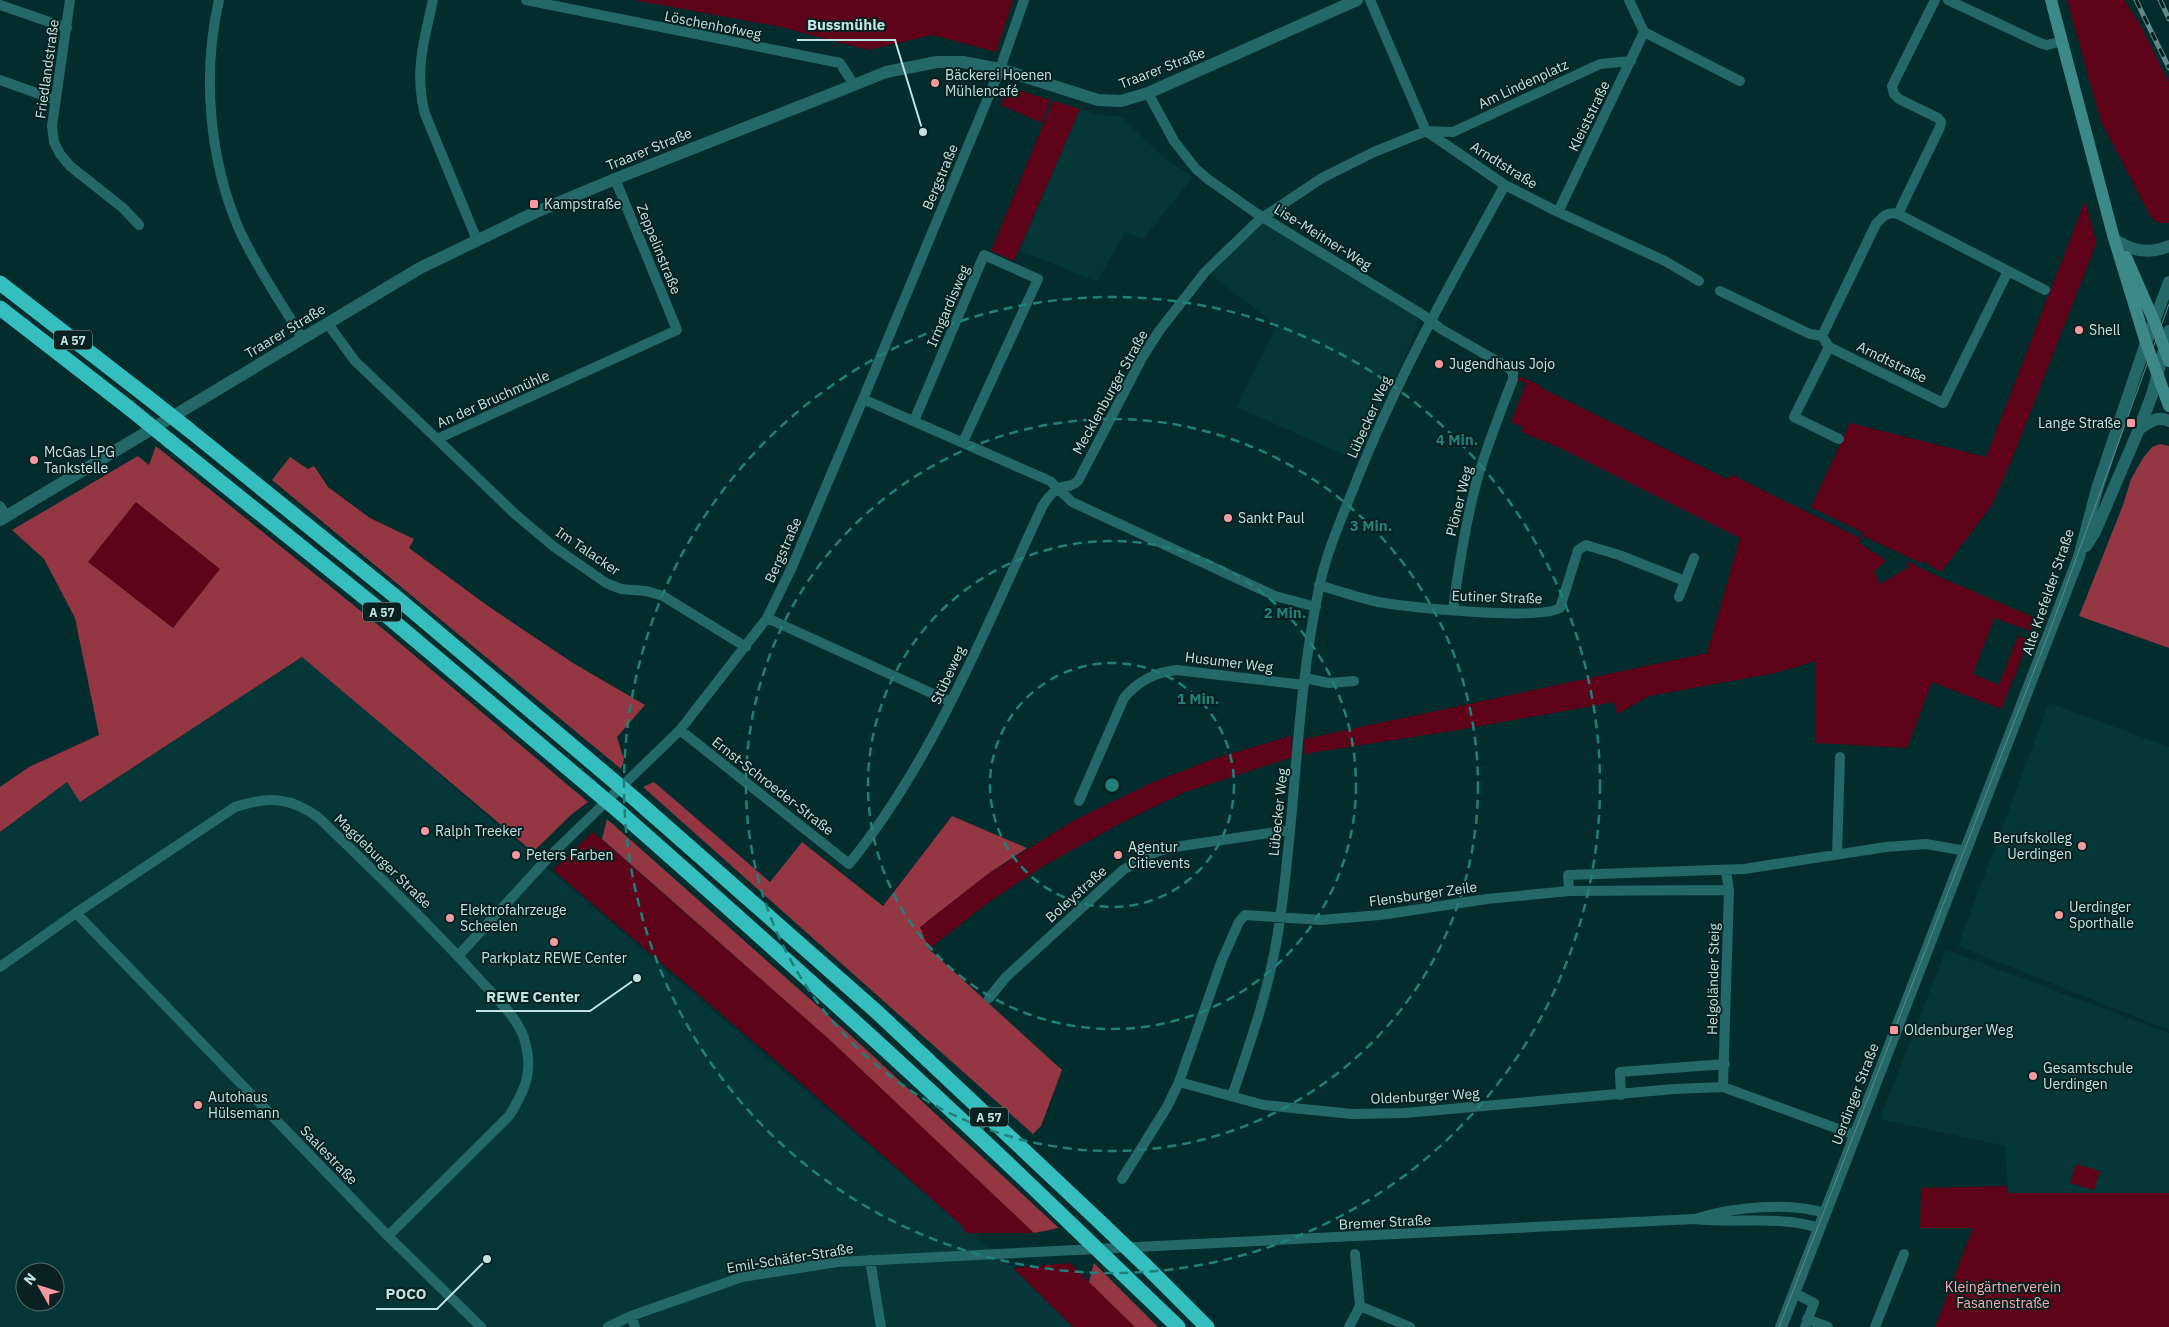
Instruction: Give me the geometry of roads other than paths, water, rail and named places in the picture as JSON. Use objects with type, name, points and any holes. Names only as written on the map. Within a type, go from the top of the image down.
[{"type":"highway","name":"A 57","points":[[0,283],[188,429],[396,597],[635,799],[878,1013],[1100,1222],[1207,1327]]},
{"type":"highway","name":"A 57","points":[[0,308],[129,408],[380,610],[622,814],[830,998],[974,1130],[1178,1327]]},
{"type":"main road","points":[[2051,0],[2110,222],[2146,343],[2169,406]]},
{"type":"main road","points":[[2110,222],[2154,321],[2169,362]]},
{"type":"street","name":"Friedlandstraße","points":[[70,0],[52,126],[54,142],[60,154],[70,166],[123,208],[139,225]]},
{"type":"street","points":[[220,0],[212,48],[212,118],[217,154],[227,196],[244,237],[302,338]]},
{"type":"street","points":[[433,0],[421,53],[420,96],[425,114],[477,240]]},
{"type":"street","name":"Löschenhofweg","points":[[526,0],[840,63],[854,84]]},
{"type":"street","name":"Bergstraße","points":[[458,956],[549,858],[680,730],[767,618],[792,567],[863,399],[1000,69],[1024,0]]},
{"type":"street","name":"Traarer Straße","points":[[2,514],[328,324],[420,268],[477,240],[614,179],[854,84],[886,72],[937,62],[963,62],[1000,69],[1098,100],[1121,101],[1148,93],[1357,0]]},
{"type":"street","points":[[1370,0],[1426,131]]},
{"type":"street","points":[[1629,0],[1644,32],[1740,81]]},
{"type":"street","points":[[1898,214],[1941,122],[1938,118],[1899,99],[1894,94],[1892,86],[1935,0]]},
{"type":"street","points":[[1948,0],[2040,43],[2047,45],[2062,41]]},
{"type":"street","points":[[0,5],[66,28]]},
{"type":"street","name":"Kleiststraße","points":[[1558,212],[1644,32]]},
{"type":"street","name":"Am Lindenplatz","points":[[1426,131],[1453,132],[1600,64],[1631,61]]},
{"type":"street","points":[[0,80],[56,100]]},
{"type":"street","name":"Lise-Meitner-Weg","points":[[1148,93],[1174,141],[1196,168],[1232,196],[1430,321],[1509,368],[1513,373]]},
{"type":"street","name":"Arndtstraße","points":[[1426,131],[1505,185],[1558,212],[1665,261],[1699,281]]},
{"type":"street","name":"Mecklenburger Straße","points":[[1058,489],[1073,485],[1078,481],[1142,358],[1162,326],[1205,272],[1232,244],[1264,216],[1322,178],[1374,152],[1426,131]]},
{"type":"street","name":"Zeppelinstraße","points":[[614,179],[677,330]]},
{"type":"street","name":"Lübecker Weg","points":[[1232,1096],[1266,989],[1280,919],[1304,682],[1319,586],[1335,536],[1362,467],[1399,382],[1430,321],[1505,185]]},
{"type":"street","points":[[1822,336],[1876,224],[1883,216],[1891,212],[2046,290]]},
{"type":"street","points":[[2119,242],[2130,249],[2152,252],[2169,246]]},
{"type":"street","name":"Irmgardisweg","points":[[914,421],[984,255],[1038,279],[963,442]]},
{"type":"street","name":"Arndtstraße","points":[[1829,347],[1944,403],[2008,271]]},
{"type":"street","name":"Alte Krefelder Straße","points":[[1966,851],[2079,557],[2097,489],[2146,343],[2169,282]]},
{"type":"street","points":[[1720,291],[1810,334],[1822,336],[1829,347],[1794,417],[1839,439]]},
{"type":"street","name":"An der Bruchmühle","points":[[328,324],[355,361],[437,439],[677,330]]},
{"type":"street","points":[[2079,557],[2094,532],[2139,429],[2158,374],[2169,331]]},
{"type":"street","name":"Plöner Weg","points":[[1453,610],[1462,545],[1471,506],[1483,462],[1513,379],[1513,373]]},
{"type":"street","points":[[863,399],[1050,481],[1072,502],[1275,596],[1316,608]]},
{"type":"street","points":[[2139,429],[2153,420],[2164,419],[2169,421]]},
{"type":"street","name":"Im Talacker","points":[[437,439],[515,514],[553,546],[606,583],[622,589],[646,591],[662,596],[746,647]]},
{"type":"street","name":"Stübeweg","points":[[849,864],[876,831],[924,756],[1043,505],[1049,496],[1058,489]]},
{"type":"street","name":"Eutiner Straße","points":[[1319,586],[1377,602],[1505,613],[1553,612],[1560,608],[1578,550],[1586,546],[1619,555],[1685,581]]},
{"type":"street","points":[[1679,597],[1694,558]]},
{"type":"street","points":[[767,618],[951,702]]},
{"type":"street","name":"Husumer Weg","points":[[1079,802],[1124,698],[1134,686],[1148,678],[1163,672],[1177,670],[1304,682]]},
{"type":"street","points":[[1304,682],[1354,681]]},
{"type":"street","name":"Ernst-Schroeder-Straße","points":[[680,730],[849,864]]},
{"type":"street","points":[[1837,856],[1840,757]]},
{"type":"street","name":"Magdeburger Straße","points":[[0,968],[76,913],[235,807],[261,799],[277,799],[307,809],[319,818],[458,956],[511,1016],[524,1036],[529,1059],[528,1080],[520,1099],[508,1116],[388,1236]]},
{"type":"street","name":"Boleystraße","points":[[990,998],[1006,976],[1123,870],[1137,861],[1168,848],[1290,830]]},
{"type":"street","points":[[1569,891],[1568,875],[1726,871],[1837,856],[1886,847],[1926,844],[1966,851]]},
{"type":"street","name":"Uerdinger Straße","points":[[1781,1327],[1966,851]]},
{"type":"street","name":"Helgoländer Steig","points":[[1723,1088],[1729,890],[1726,871]]},
{"type":"street","name":"Flensburger Zeile","points":[[1280,919],[1321,920],[1350,918],[1487,899],[1569,891],[1729,890]]},
{"type":"street","name":"Saalestraße","points":[[76,913],[388,1236],[480,1327]]},
{"type":"street","points":[[1122,1179],[1167,1107],[1179,1082],[1222,960],[1239,922],[1249,914],[1280,919]]},
{"type":"street","points":[[1621,1095],[1620,1072],[1725,1064]]},
{"type":"street","points":[[1179,1082],[1232,1096]]},
{"type":"street","name":"Oldenburger Weg","points":[[1232,1096],[1264,1105],[1352,1114],[1405,1113],[1674,1089],[1723,1088],[1855,1135]]},
{"type":"street","name":"Bremer Straße","points":[[1694,1220],[1715,1213],[1769,1208],[1796,1207],[1825,1213]]},
{"type":"street","name":"Bremer Straße","points":[[1077,1248],[1354,1237],[1694,1220],[1716,1222],[1799,1222],[1819,1228]]},
{"type":"street","name":"Emil-Schäfer-Straße","points":[[608,1327],[631,1316],[742,1277],[828,1263],[1077,1248]]},
{"type":"street","points":[[1349,1327],[1360,1306],[1355,1254]]},
{"type":"street","points":[[1875,1327],[1904,1254]]},
{"type":"street","name":"Emil-Schäfer-Straße","points":[[870,1260],[881,1327]]},
{"type":"street","points":[[1794,1293],[1814,1302],[1806,1323],[1828,1327]]},
{"type":"street","points":[[1360,1306],[1410,1327]]},
{"type":"street","points":[[631,1316],[636,1327]]},
{"type":"tram line","points":[[1779,1327],[2053,622],[2169,304]]},
{"type":"railway","points":[[2136,0],[2169,68]]},
{"type":"railway","points":[[2160,0],[2169,19]]},
{"type":"place","name":"Bäckerei Hoenen Mühlencafé","points":[[935,83]]},
{"type":"place","name":"Bussmühle","points":[[923,132]]},
{"type":"place","name":"Kampstraße","points":[[534,204]]},
{"type":"place","name":"Shell","points":[[2079,330]]},
{"type":"place","name":"Jugendhaus Jojo","points":[[1439,364]]},
{"type":"place","name":"Lange Straße","points":[[2131,423]]},
{"type":"place","name":"McGas LPG Tankstelle","points":[[34,460]]},
{"type":"place","name":"Sankt Paul","points":[[1228,518]]},
{"type":"place","name":"Ralph Treeker","points":[[425,831]]},
{"type":"place","name":"Berufskolleg Uerdingen","points":[[2082,846]]},
{"type":"place","name":"Peters Farben","points":[[516,855]]},
{"type":"place","name":"Agentur Citievents","points":[[1118,855]]},
{"type":"place","name":"Uerdinger Sporthalle","points":[[2059,915]]},
{"type":"place","name":"Elektrofahrzeuge Scheelen","points":[[450,918]]},
{"type":"place","name":"Parkplatz REWE Center","points":[[554,942]]},
{"type":"place","name":"REWE Center","points":[[637,978]]},
{"type":"place","name":"Oldenburger Weg","points":[[1894,1030]]},
{"type":"place","name":"Gesamtschule Uerdingen","points":[[2033,1076]]},
{"type":"place","name":"Autohaus Hülsemann","points":[[198,1105]]},
{"type":"place","name":"POCO","points":[[487,1259]]},
{"type":"park label","name":"Kleingärtnerverein Fasanenstraße","points":[[2003,1295]]}]
